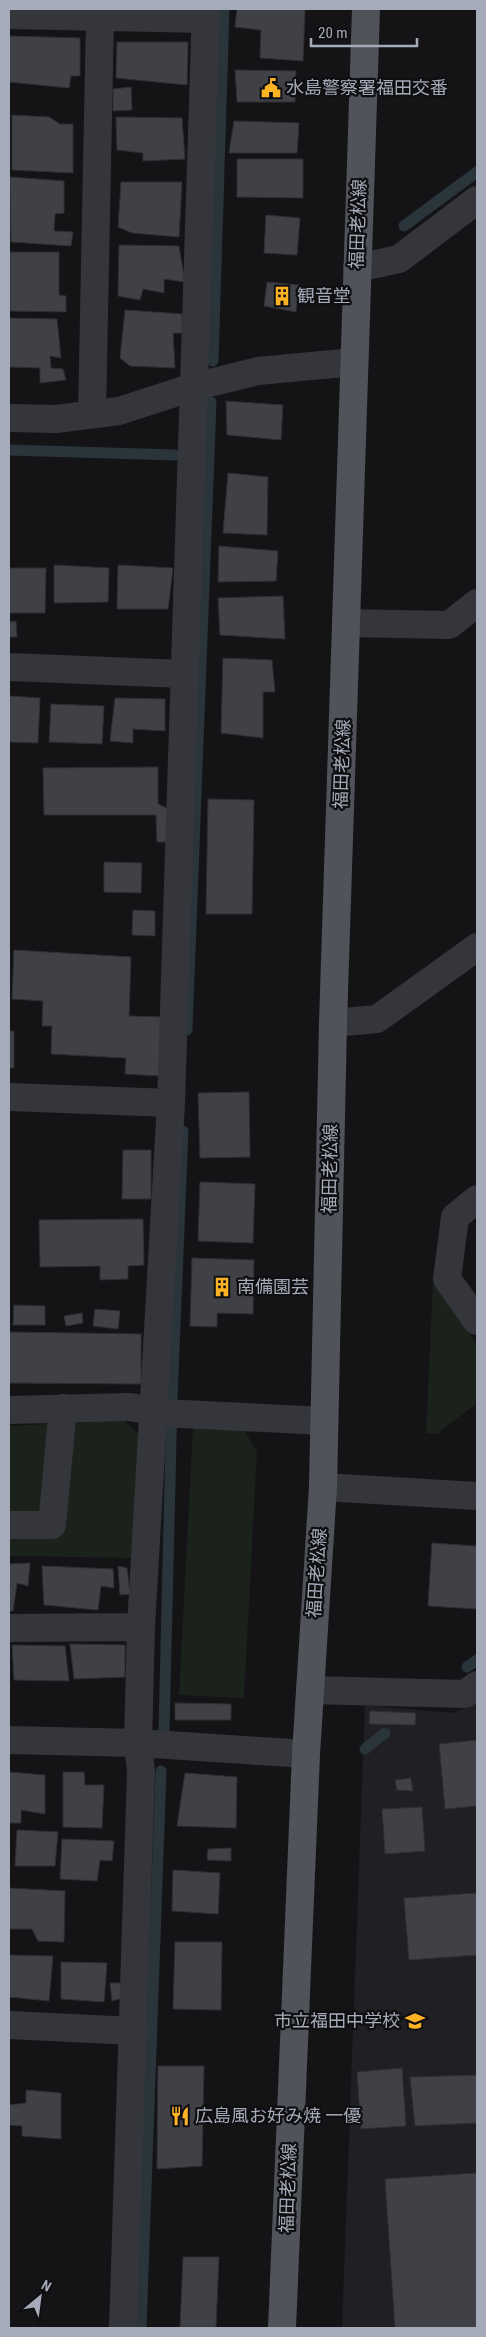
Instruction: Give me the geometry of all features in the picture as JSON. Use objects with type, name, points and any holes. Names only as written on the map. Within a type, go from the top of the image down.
[{"type":"main road","name":"福田老松線","points":[[282,2328],[306,1754],[323,1487],[333,1023],[366,9]]},
{"type":"street","points":[[9,15],[100,17],[206,14],[171,1103],[165,1413],[141,1626],[138,1743],[141,1772],[123,2328]]},
{"type":"street","points":[[92,414],[100,17]]},
{"type":"street","points":[[357,268],[399,259],[477,200]]},
{"type":"street","points":[[9,418],[56,419],[119,411],[193,387],[258,370],[354,362]]},
{"type":"street","points":[[347,623],[449,625],[477,604]]},
{"type":"street","points":[[9,667],[184,674]]},
{"type":"street","points":[[333,1023],[377,1020],[477,947]]},
{"type":"street","points":[[9,1097],[171,1103]]},
{"type":"street","points":[[477,1200],[455,1217],[447,1279],[477,1321]]},
{"type":"street","points":[[9,1410],[130,1407],[165,1413],[324,1420]]},
{"type":"street","points":[[9,1525],[52,1526],[63,1408]]},
{"type":"street","points":[[323,1487],[477,1496]]},
{"type":"street","points":[[9,1628],[141,1626]]},
{"type":"street","points":[[310,1690],[465,1694],[477,1685]]},
{"type":"street","points":[[9,1740],[138,1743],[306,1754]]},
{"type":"street","points":[[9,2025],[134,2031]]},
{"type":"shaded area","points":[[433,1284],[477,1344],[477,1403],[437,1434],[426,1433]]},
{"type":"shaded area","points":[[123,1420],[141,1436],[131,1558],[9,1556],[9,1426]]},
{"type":"shaded area","points":[[193,1427],[244,1430],[257,1451],[244,1698],[179,1695]]},
{"type":"shaded area","name":"市立福田中学校","points":[[477,1700],[477,2328],[342,2328],[365,1705],[452,1713],[466,1708]]},
{"type":"building","points":[[237,9],[305,9],[303,61],[260,58],[261,30],[235,27]]},
{"type":"building","points":[[9,36],[80,38],[80,76],[71,76],[69,88],[9,82]]},
{"type":"building","points":[[117,42],[188,42],[187,85],[116,78]]},
{"type":"building","points":[[235,70],[296,71],[295,102],[237,102]]},
{"type":"building","points":[[131,87],[132,110],[113,111],[113,89]]},
{"type":"building","points":[[12,115],[49,117],[60,124],[73,124],[73,173],[12,170]]},
{"type":"building","points":[[116,117],[182,118],[185,159],[143,161],[143,153],[117,150]]},
{"type":"building","points":[[234,121],[299,123],[297,153],[229,153]]},
{"type":"building","points":[[237,159],[303,159],[303,198],[237,197]]},
{"type":"building","points":[[10,177],[64,181],[64,213],[55,214],[54,231],[73,232],[71,246],[11,242]]},
{"type":"building","points":[[121,182],[182,182],[179,237],[132,233],[118,227]]},
{"type":"building","points":[[266,215],[300,218],[297,255],[264,253]]},
{"type":"building","points":[[119,245],[179,246],[185,282],[164,279],[164,293],[143,289],[140,300],[118,296]]},
{"type":"building","points":[[10,252],[59,252],[59,295],[66,296],[66,312],[10,311]]},
{"type":"building","name":"観音堂","points":[[267,282],[299,285],[296,312],[264,306]]},
{"type":"building","points":[[125,310],[182,314],[182,333],[173,333],[175,368],[130,366],[120,358]]},
{"type":"building","points":[[9,318],[57,319],[61,358],[50,356],[51,368],[63,369],[66,380],[40,383],[40,368],[9,367]]},
{"type":"building","points":[[226,401],[283,405],[281,440],[227,435]]},
{"type":"building","points":[[228,473],[268,477],[267,535],[223,533]]},
{"type":"building","points":[[219,546],[278,551],[276,581],[218,582]]},
{"type":"building","points":[[54,565],[109,568],[108,602],[54,603]]},
{"type":"building","points":[[118,565],[173,568],[168,609],[117,609]]},
{"type":"building","points":[[9,568],[46,568],[45,613],[9,613]]},
{"type":"building","points":[[283,596],[285,639],[220,635],[218,598]]},
{"type":"building","points":[[16,621],[17,637],[9,637],[9,622]]},
{"type":"building","points":[[223,658],[272,660],[275,692],[263,692],[263,738],[221,733]]},
{"type":"building","points":[[9,696],[40,698],[38,743],[9,742]]},
{"type":"building","points":[[115,698],[165,699],[165,731],[133,729],[133,743],[110,741]]},
{"type":"building","points":[[51,704],[104,706],[102,744],[49,742]]},
{"type":"building","points":[[158,767],[158,804],[169,809],[170,842],[157,842],[156,815],[44,815],[43,768]]},
{"type":"building","points":[[208,799],[254,800],[252,914],[206,914]]},
{"type":"building","points":[[104,862],[142,863],[141,893],[104,892]]},
{"type":"building","points":[[133,910],[155,911],[155,936],[132,935]]},
{"type":"building","points":[[14,950],[131,957],[129,1016],[164,1017],[161,1076],[125,1074],[126,1058],[51,1054],[52,1026],[42,1026],[43,1001],[12,999]]},
{"type":"building","points":[[9,1031],[14,1031],[14,1068],[9,1068]]},
{"type":"building","points":[[249,1092],[250,1157],[200,1158],[198,1093]]},
{"type":"building","points":[[123,1150],[151,1150],[151,1199],[122,1199]]},
{"type":"building","points":[[200,1182],[255,1184],[253,1243],[198,1241]]},
{"type":"building","points":[[143,1219],[144,1265],[128,1266],[128,1279],[100,1280],[100,1266],[40,1267],[39,1220]]},
{"type":"building","name":"南備園芸","points":[[192,1258],[254,1260],[253,1314],[217,1313],[217,1327],[190,1326]]},
{"type":"building","points":[[14,1305],[45,1306],[45,1325],[13,1325]]},
{"type":"building","points":[[95,1309],[120,1311],[118,1329],[93,1326]]},
{"type":"building","points":[[82,1313],[83,1323],[66,1326],[64,1316]]},
{"type":"building","points":[[9,1332],[141,1334],[141,1384],[9,1383]]},
{"type":"building","points":[[432,1543],[477,1546],[477,1609],[428,1606]]},
{"type":"building","points":[[30,1563],[28,1586],[17,1583],[13,1611],[9,1611],[9,1564]]},
{"type":"building","points":[[42,1566],[113,1569],[114,1588],[101,1586],[98,1610],[44,1605]]},
{"type":"building","points":[[118,1566],[127,1568],[130,1594],[120,1595]]},
{"type":"building","points":[[70,1644],[125,1645],[125,1677],[74,1679]]},
{"type":"building","points":[[12,1645],[65,1646],[69,1681],[14,1680]]},
{"type":"building","points":[[175,1703],[231,1704],[231,1720],[175,1720]]},
{"type":"building","points":[[370,1711],[416,1713],[415,1725],[369,1724]]},
{"type":"building","points":[[477,1740],[477,1806],[445,1809],[439,1744]]},
{"type":"building","points":[[9,1772],[45,1775],[45,1814],[21,1810],[21,1823],[9,1823]]},
{"type":"building","points":[[63,1772],[84,1772],[85,1785],[104,1785],[102,1828],[63,1827]]},
{"type":"building","points":[[185,1773],[237,1777],[236,1828],[177,1826]]},
{"type":"building","points":[[411,1778],[413,1791],[397,1790],[395,1780]]},
{"type":"building","points":[[422,1807],[425,1851],[385,1854],[382,1809]]},
{"type":"building","points":[[17,1830],[58,1832],[55,1866],[15,1866]]},
{"type":"building","points":[[62,1839],[114,1841],[112,1861],[100,1860],[97,1881],[60,1879]]},
{"type":"building","points":[[231,1848],[231,1861],[207,1860],[208,1849]]},
{"type":"building","points":[[173,1870],[220,1873],[218,1914],[172,1911]]},
{"type":"building","points":[[9,1888],[65,1891],[64,1942],[38,1941],[32,1929],[9,1929]]},
{"type":"building","points":[[477,1893],[477,1955],[409,1960],[404,1898]]},
{"type":"building","points":[[175,1942],[222,1942],[221,2010],[173,2009]]},
{"type":"building","points":[[9,1955],[53,1956],[49,2001],[9,1997]]},
{"type":"building","points":[[61,1962],[107,1963],[104,2002],[61,1999]]},
{"type":"building","points":[[110,1983],[123,1983],[123,1998],[112,2001]]},
{"type":"building","name":"広島風お好み焼 一優","points":[[158,2066],[204,2066],[202,2166],[157,2169]]},
{"type":"building","points":[[402,2068],[406,2126],[361,2129],[357,2072]]},
{"type":"building","points":[[477,2075],[477,2123],[415,2126],[410,2077]]},
{"type":"building","points":[[26,2090],[61,2093],[61,2139],[22,2136],[22,2126],[9,2125],[9,2105],[26,2103]]},
{"type":"building","points":[[477,2173],[477,2328],[395,2328],[385,2179]]},
{"type":"building","points":[[183,2257],[219,2257],[216,2327],[180,2327]]},
{"type":"waterway","points":[[213,361],[224,9]]},
{"type":"waterway","points":[[404,226],[477,172]]},
{"type":"waterway","points":[[187,1030],[211,402]]},
{"type":"waterway","points":[[9,450],[175,455]]},
{"type":"waterway","points":[[164,1732],[172,1398],[183,1131]]},
{"type":"waterway","points":[[467,1667],[477,1660]]},
{"type":"waterway","points":[[365,1749],[385,1733]]},
{"type":"waterway","points":[[141,2328],[161,1771]]},
{"type":"place","name":"水島警察署福田交番","points":[[271,88]]},
{"type":"place","name":"観音堂","points":[[282,296]]},
{"type":"place","name":"南備園芸","points":[[222,1287]]},
{"type":"place","name":"市立福田中学校","points":[[415,2021]]},
{"type":"place","name":"広島風お好み焼 一優","points":[[180,2116]]}]
